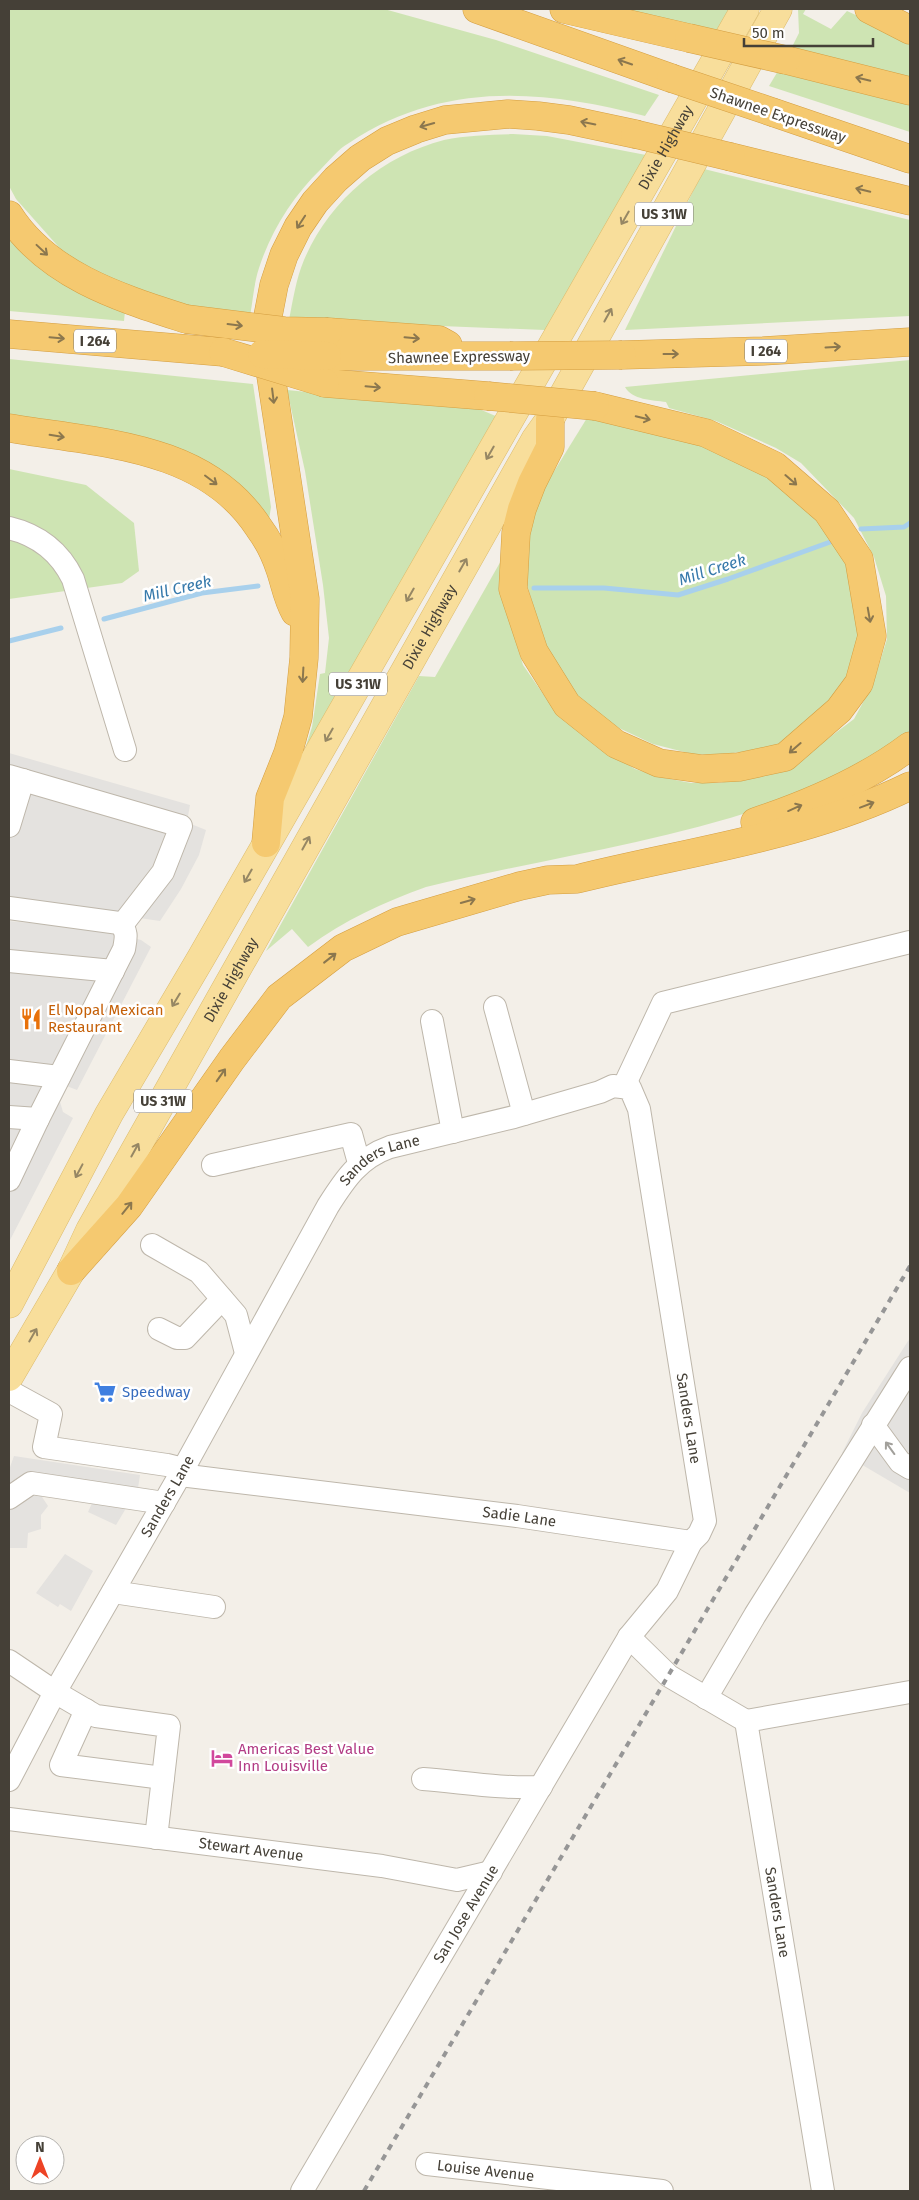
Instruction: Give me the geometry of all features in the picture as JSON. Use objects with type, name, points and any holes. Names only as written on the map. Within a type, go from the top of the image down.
[{"type":"highway","name":"Shawnee Expressway","points":[[477,9],[774,114],[910,159]]},
{"type":"highway","points":[[564,9],[786,60],[910,91]]},
{"type":"highway","points":[[869,9],[910,30]]},
{"type":"highway","points":[[266,844],[270,798],[288,753],[298,717],[304,658],[303,626],[305,598],[269,363],[268,316],[274,285],[284,256],[298,227],[315,202],[336,179],[360,158],[387,141],[416,129],[445,120],[508,114],[569,120],[635,134],[910,201]]},
{"type":"highway","points":[[9,214],[32,241],[69,272],[103,291],[186,319],[284,331],[327,357],[488,396],[595,406],[706,432],[774,466],[827,511],[859,559],[872,636],[859,683],[839,710],[785,757],[730,768],[702,769],[659,763],[616,744],[567,705],[534,652],[513,589],[516,533],[522,509],[532,483],[550,446],[550,419]]},
{"type":"highway","name":"Shawnee Expressway","points":[[9,334],[223,352],[327,357],[622,355],[763,351],[910,342]]},
{"type":"highway","points":[[9,428],[148,452],[187,465],[210,478],[242,506],[258,526],[279,567],[289,601],[303,626]]},
{"type":"highway","points":[[548,880],[574,863],[719,832],[790,810],[858,778],[910,746]]},
{"type":"highway","points":[[71,1271],[128,1206],[232,1059],[279,998],[343,948],[397,922],[548,880],[577,879],[784,832],[847,813],[910,786]]},
{"type":"main road","name":"Dixie Highway","points":[[9,1304],[109,1114],[745,9]]},
{"type":"main road","name":"Dixie Highway","points":[[9,1377],[71,1271],[90,1230],[260,923],[520,465],[550,419],[778,9]]},
{"type":"street","points":[[9,528],[40,541],[52,550],[66,565],[73,579],[125,750]]},
{"type":"street","points":[[9,826],[16,778],[181,826],[163,872],[122,925]]},
{"type":"street","points":[[9,908],[119,923],[122,925],[126,938],[124,949],[9,1180]]},
{"type":"street","points":[[624,1086],[663,1003],[910,942]]},
{"type":"street","points":[[9,961],[113,971]]},
{"type":"street","points":[[496,1007],[524,1114]]},
{"type":"street","points":[[432,1020],[453,1132]]},
{"type":"street","points":[[9,1071],[59,1077]]},
{"type":"street","name":"Sanders Lane","points":[[12,1766],[164,1503],[342,1183],[360,1163],[373,1153],[390,1147],[524,1114],[600,1092],[613,1086],[630,1088],[639,1109],[705,1516],[699,1534],[691,1542]]},
{"type":"street","points":[[9,1116],[38,1119]]},
{"type":"street","points":[[213,1165],[351,1134],[360,1163]]},
{"type":"street","points":[[152,1245],[200,1272],[236,1315],[246,1353]]},
{"type":"street","points":[[159,1329],[177,1338],[185,1338],[222,1299]]},
{"type":"street","points":[[706,1698],[755,1615],[910,1368]]},
{"type":"street","name":"Sadie Lane","points":[[9,1391],[51,1414],[44,1448],[167,1464],[181,1472],[517,1516],[691,1542]]},
{"type":"street","points":[[873,1425],[900,1462],[910,1468]]},
{"type":"street","points":[[9,1498],[31,1483],[164,1503]]},
{"type":"street","points":[[691,1542],[667,1591],[629,1637],[668,1676],[746,1721],[910,1692]]},
{"type":"street","points":[[113,1592],[214,1607]]},
{"type":"street","name":"San Jose Avenue","points":[[302,2191],[629,1637]]},
{"type":"street","points":[[9,1661],[54,1692],[96,1716],[169,1726],[156,1838]]},
{"type":"street","points":[[86,1710],[61,1764],[163,1778]]},
{"type":"street","name":"Sanders Lane","points":[[746,1721],[824,2191]]},
{"type":"street","points":[[423,1778],[498,1784],[513,1788],[541,1787]]},
{"type":"street","name":"Stewart Avenue","points":[[9,1819],[382,1866],[457,1880],[491,1872]]},
{"type":"street","name":"Louise Avenue","points":[[427,2164],[615,2189],[662,2191]]},
{"type":"green space","points":[[9,9],[384,9],[496,40],[659,95],[645,116],[568,100],[531,96],[493,96],[456,100],[420,109],[384,123],[341,148],[292,202],[264,254],[256,280],[250,316],[198,311],[113,282],[64,253],[16,199],[9,186]]},
{"type":"green space","points":[[614,9],[731,9],[716,31]]},
{"type":"green space","points":[[798,9],[806,9],[803,14],[831,29],[847,11],[910,40],[910,78],[791,49],[799,33]]},
{"type":"green space","points":[[778,71],[910,102],[910,132],[769,86]]},
{"type":"green space","points":[[513,134],[547,136],[646,155],[600,241],[545,330],[289,320],[304,260],[328,219],[343,200],[360,184],[379,169],[421,147],[461,137]]},
{"type":"green space","points":[[704,169],[910,220],[910,316],[625,330]]},
{"type":"green space","points":[[9,234],[125,311],[124,321],[9,311]]},
{"type":"green space","points":[[9,359],[253,384],[271,507],[269,520],[234,483],[9,418]]},
{"type":"green space","points":[[910,360],[910,734],[838,775],[801,793],[762,808],[721,821],[637,842],[426,887],[365,912],[336,928],[308,947],[292,929],[266,951],[419,676],[435,677],[502,559],[502,594],[523,665],[557,714],[606,751],[635,769],[660,777],[691,783],[719,783],[749,777],[806,755],[854,719],[873,684],[887,639],[886,596],[874,557],[854,518],[801,463],[776,448],[716,421],[669,408],[666,402],[632,395],[625,387]]},
{"type":"green space","points":[[287,390],[479,409],[498,417],[305,749],[312,727],[320,674],[325,673],[329,638],[323,585],[305,471]]},
{"type":"green space","points":[[587,418],[703,443],[790,488],[844,551],[861,630],[853,668],[838,696],[780,744],[759,750],[714,755],[692,754],[653,744],[619,728],[588,707],[574,695],[547,654],[524,574],[528,538],[536,508],[545,486]]},
{"type":"green space","points":[[9,469],[86,485],[134,523],[139,571],[122,583],[9,599]]},
{"type":"shaded area","points":[[9,753],[190,805],[188,816],[191,824],[206,830],[199,855],[181,889],[160,921],[9,899]]},
{"type":"shaded area","points":[[9,921],[102,930],[141,940],[151,947],[77,1090],[64,1085],[58,1095],[63,1112],[73,1118],[9,1242]]},
{"type":"shaded area","points":[[910,1338],[910,1493],[842,1453],[862,1413]]},
{"type":"shaded area","points":[[14,1456],[140,1475],[138,1488],[116,1525],[88,1512],[93,1501],[43,1493],[42,1497],[48,1506],[41,1515],[41,1529],[28,1533],[27,1548],[9,1548],[9,1470]]},
{"type":"shaded area","points":[[65,1554],[93,1571],[71,1611],[60,1604],[58,1607],[36,1593]]},
{"type":"waterway","name":"Mill Creek","points":[[861,529],[904,527],[910,523]]},
{"type":"waterway","name":"Mill Creek","points":[[534,588],[604,588],[678,595],[833,541]]},
{"type":"waterway","name":"Mill Creek","points":[[104,619],[202,593],[258,586]]},
{"type":"waterway","name":"Mill Creek","points":[[9,641],[61,628]]},
{"type":"railway","points":[[364,2191],[910,1266]]},
{"type":"place","name":"El Nopal Mexican Restaurant","points":[[31,1019]]},
{"type":"place","name":"Speedway","points":[[105,1392]]},
{"type":"place","name":"Americas Best Value Inn Louisville","points":[[222,1758]]}]
